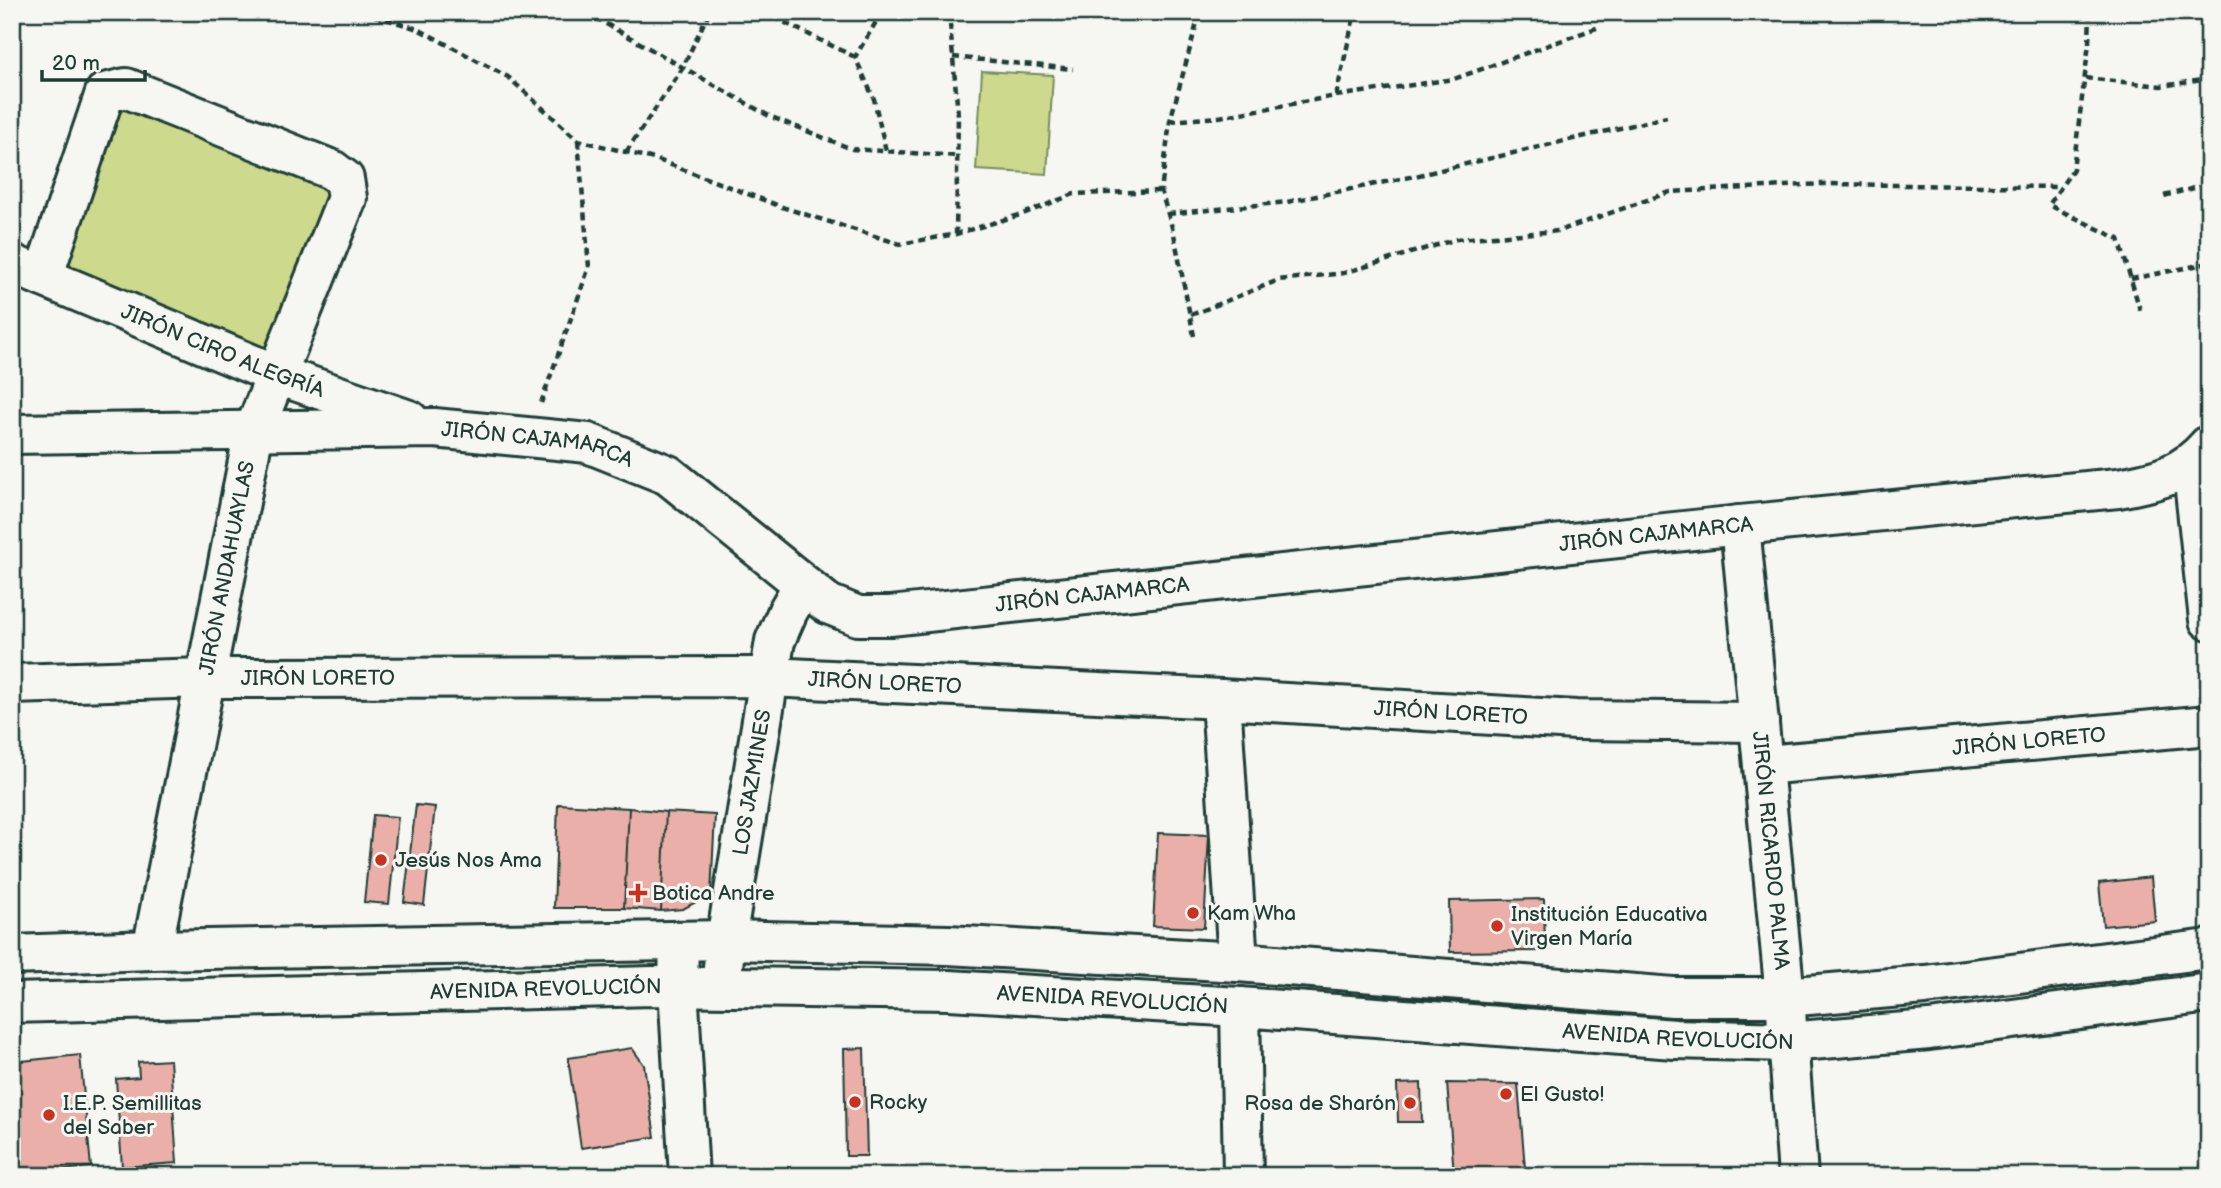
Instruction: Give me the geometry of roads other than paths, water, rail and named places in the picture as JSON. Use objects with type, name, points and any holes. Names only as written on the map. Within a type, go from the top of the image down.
[{"type":"street","name":"JIRÓN ANDAHUAYLAS","points":[[27,270],[105,93],[126,88],[332,170],[344,179],[347,198],[254,431],[152,950]]},
{"type":"street","name":"JIRÓN CIRO ALEGRÍA","points":[[27,270],[275,374],[434,428]]},
{"type":"street","name":"JIRÓN CAJAMARCA","points":[[12,434],[434,428],[588,443],[668,475],[828,604],[858,616],[890,616],[1740,525],[2118,488],[2173,475],[2200,454]]},
{"type":"street","points":[[2200,454],[2209,620]]},
{"type":"street","name":"JIRÓN RICARDO PALMA","points":[[1740,525],[1785,997],[1798,1176]]},
{"type":"street","name":"LOS JAZMINES","points":[[721,985],[775,641],[803,585]]},
{"type":"street","name":"JIRÓN LORETO","points":[[12,684],[205,678],[769,677],[1576,720],[1759,722]]},
{"type":"street","points":[[1221,699],[1238,962]]},
{"type":"street","name":"JIRÓN LORETO","points":[[1764,765],[2209,725]]},
{"type":"street","name":"AVENIDA REVOLUCIÓN","points":[[12,955],[726,940],[948,945],[1238,962],[1674,997],[1785,997],[1925,985],[2209,949]]},
{"type":"street","points":[[679,941],[678,986],[689,1176]]},
{"type":"street","name":"AVENIDA REVOLUCIÓN","points":[[12,1003],[721,985],[949,990],[1240,1007],[1675,1039],[1788,1042],[1929,1030],[2209,993]]},
{"type":"street","points":[[1240,1007],[1243,1176]]},
{"type":"place","name":"Jesús Nos Ama","points":[[381,860]]},
{"type":"place","name":"Botica Andre","points":[[638,893]]},
{"type":"place","name":"Kam Wha","points":[[1193,913]]},
{"type":"place","name":"Institución Educativa Virgen María","points":[[1497,926]]},
{"type":"place","name":"El Gusto!","points":[[1506,1094]]},
{"type":"place","name":"Rocky","points":[[855,1102]]},
{"type":"place","name":"Rosa de Sharón","points":[[1410,1103]]},
{"type":"place","name":"I.E.P. Semillitas del Saber","points":[[49,1115]]}]
